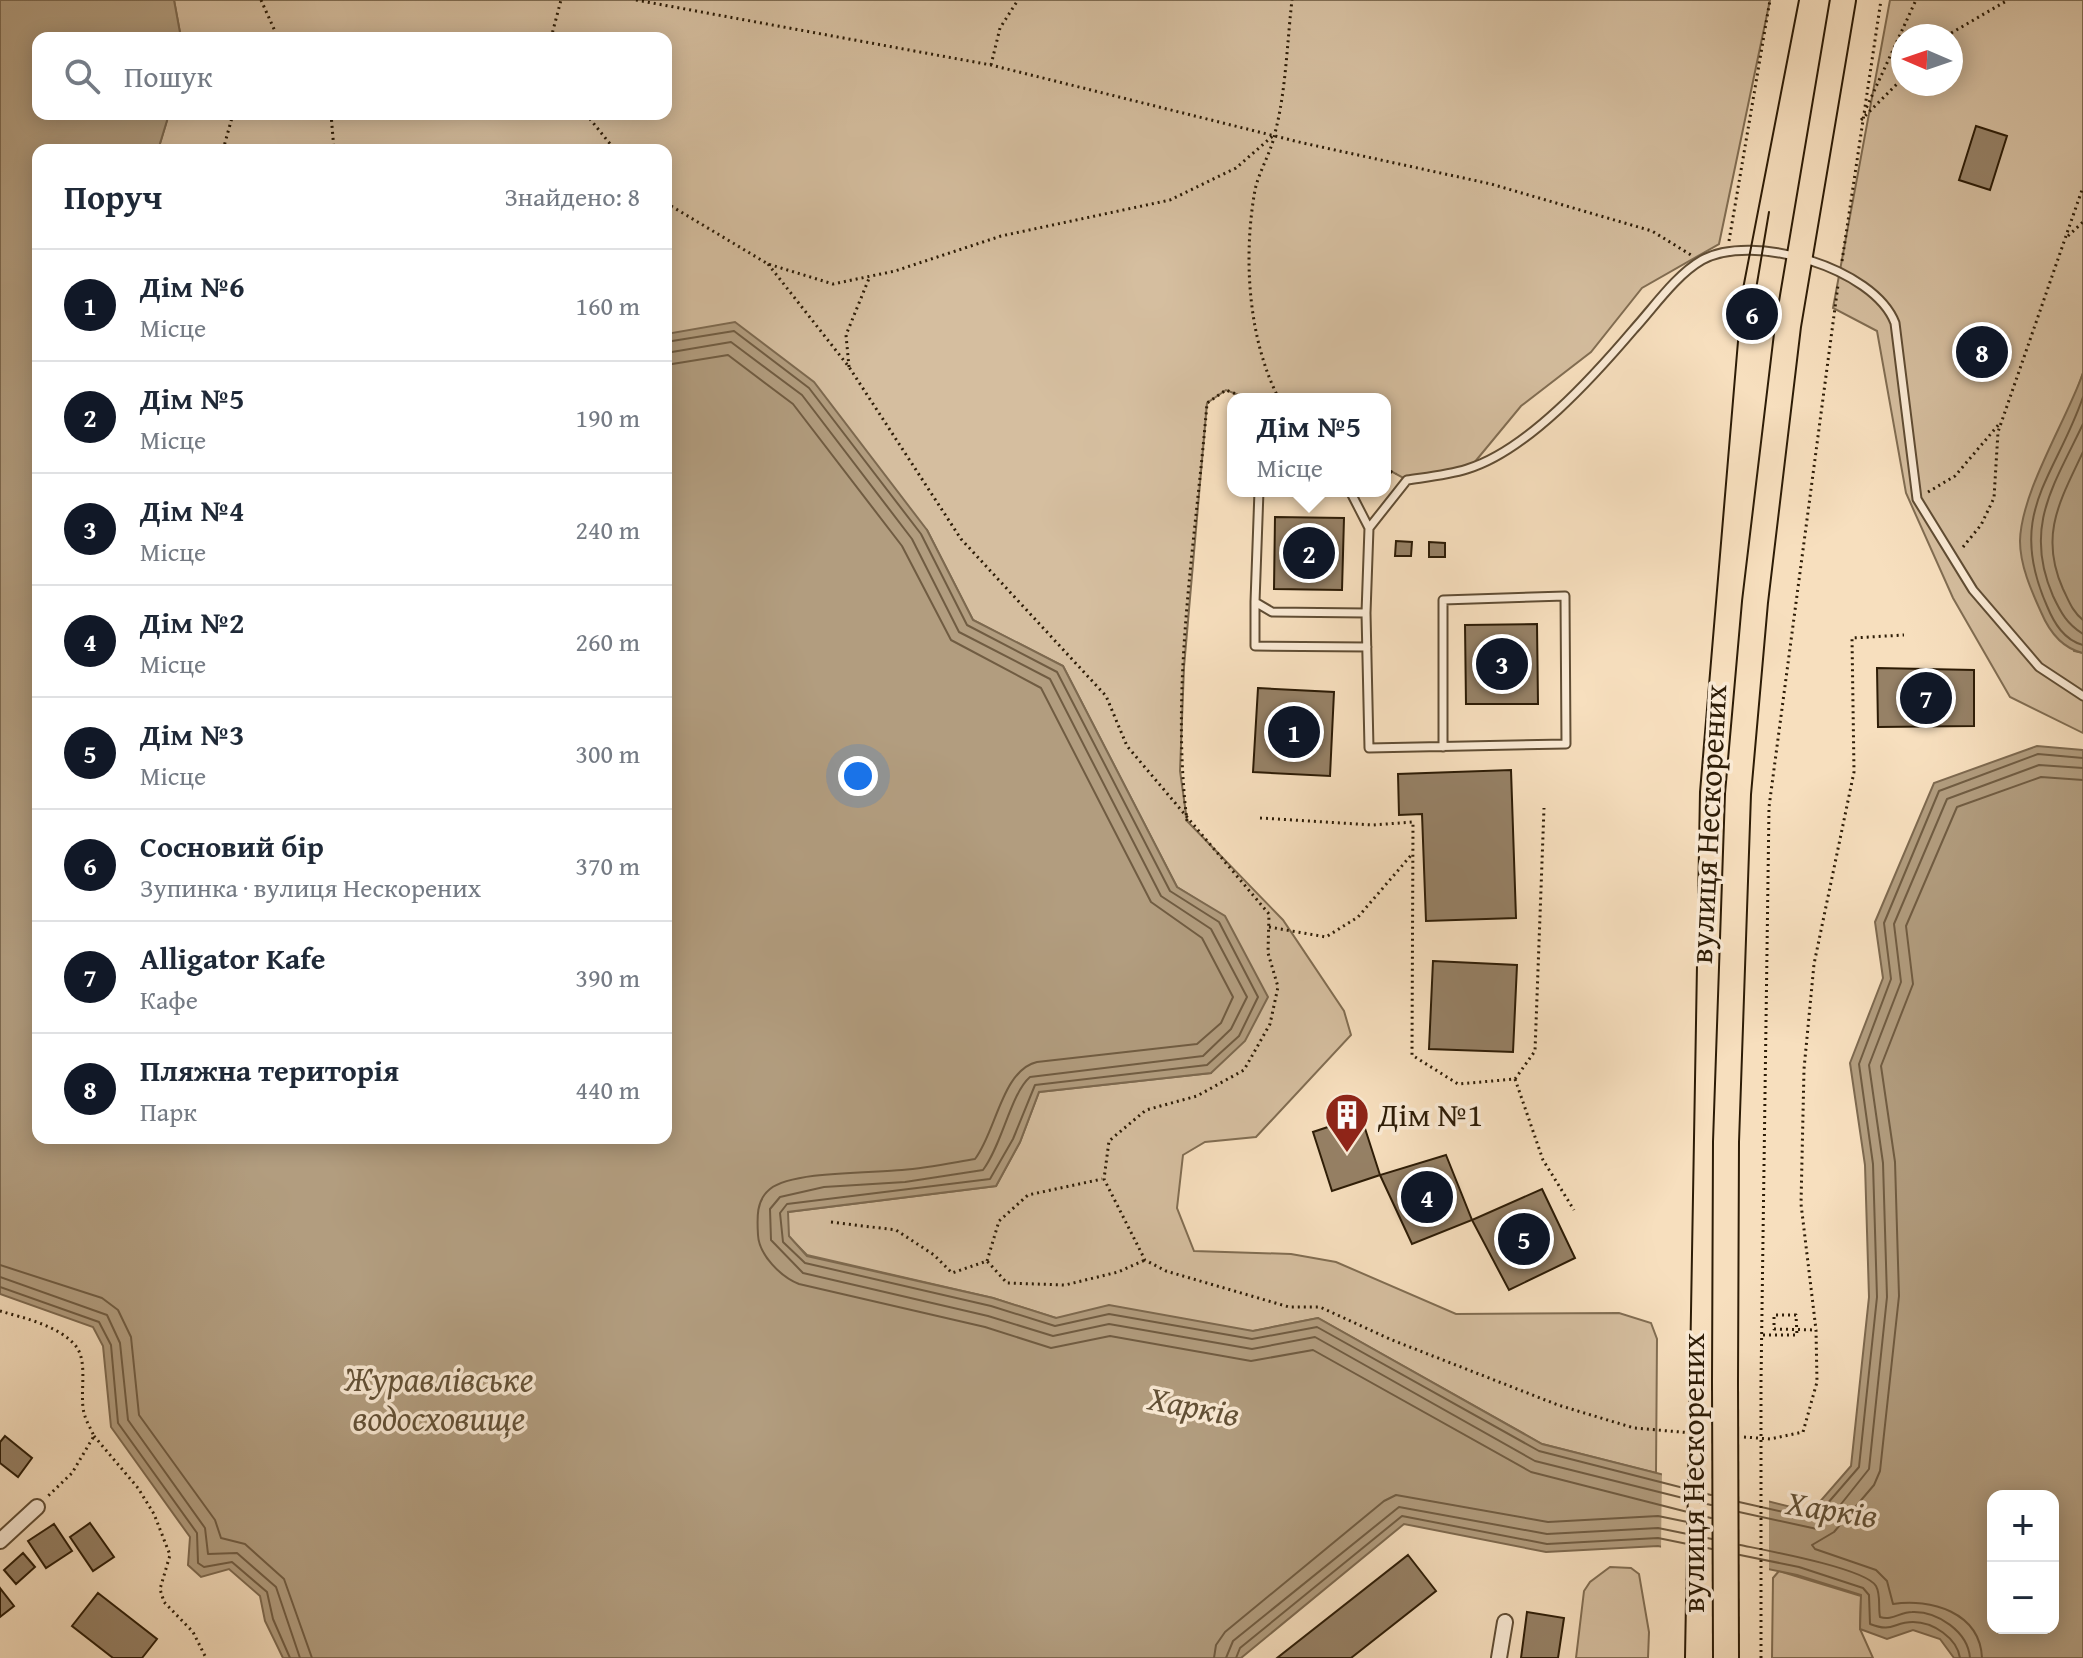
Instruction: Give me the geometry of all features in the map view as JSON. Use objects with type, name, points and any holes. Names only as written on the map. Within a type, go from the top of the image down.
[{"type":"main road","name":"вулиця Нескорених","points":[[1726,1658],[1726,1142],[1738,794],[1755,602],[1798,256],[1843,0]]},
{"type":"street","points":[[0,1541],[37,1507]]},
{"type":"street","points":[[1499,1658],[1505,1622]]},
{"type":"lane","points":[[1369,528],[1407,480],[1469,469],[1525,437],[1585,387],[1663,296],[1701,261],[1727,250],[1762,249],[1798,256],[1840,275],[1884,302],[1895,323],[1917,499],[1973,590],[2039,667],[2083,696]]},
{"type":"lane","points":[[1259,497],[1255,646],[1367,647]]},
{"type":"lane","points":[[1353,497],[1369,528],[1366,613],[1369,748],[1443,747],[1566,744],[1565,596],[1443,600],[1443,747]]},
{"type":"lane","points":[[1255,602],[1272,612],[1366,613]]},
{"type":"path","points":[[261,0],[275,32]]},
{"type":"path","points":[[553,32],[561,0]]},
{"type":"path","points":[[636,0],[991,65],[1491,184],[1652,231],[1701,261]]},
{"type":"path","points":[[991,65],[1000,28],[1018,0]]},
{"type":"path","points":[[1276,393],[1265,373],[1253,313],[1250,236],[1255,188],[1275,134],[1292,0]]},
{"type":"path","points":[[1727,250],[1770,0]]},
{"type":"path","points":[[1761,1658],[1761,1382],[1769,807],[1861,120],[1881,0]]},
{"type":"path","points":[[1861,120],[1916,0]]},
{"type":"path","points":[[1963,26],[2008,0]]},
{"type":"path","points":[[1861,120],[1891,90]]},
{"type":"path","points":[[225,144],[231,120]]},
{"type":"path","points":[[332,120],[334,144]]},
{"type":"path","points":[[591,120],[610,144]]},
{"type":"path","points":[[672,207],[768,264],[833,284],[870,276],[1001,236],[1170,200],[1236,168],[1275,134]]},
{"type":"path","points":[[1952,559],[1981,525],[1994,498],[1996,442],[2083,187]]},
{"type":"path","points":[[2067,237],[2083,222]]},
{"type":"path","points":[[768,264],[849,367],[961,539],[1106,696],[1127,746],[1187,821],[1269,914],[1268,953],[1278,987],[1270,1024],[1244,1070],[1197,1096],[1146,1110],[1109,1141],[1104,1179],[1145,1260],[1166,1271],[1289,1307],[1320,1307],[1392,1340],[1558,1405],[1634,1428],[1706,1434]]},
{"type":"path","points":[[849,367],[846,335],[870,276]]},
{"type":"path","points":[[1187,821],[1180,771],[1184,667],[1207,403],[1226,390],[1234,393]]},
{"type":"path","points":[[1917,499],[1955,476],[2003,421]]},
{"type":"path","points":[[1738,1437],[1770,1439],[1803,1432],[1817,1382],[1816,1330],[1801,1204],[1804,1069],[1814,964],[1854,772],[1852,638],[1904,635]]},
{"type":"path","points":[[1260,818],[1373,825],[1413,822],[1412,1055],[1458,1084],[1515,1079],[1535,1051],[1544,808]]},
{"type":"path","points":[[1269,927],[1326,937],[1358,917],[1413,853]]},
{"type":"path","points":[[1515,1079],[1543,1160],[1574,1210]]},
{"type":"path","points":[[987,1261],[999,1221],[1028,1195],[1104,1179]]},
{"type":"path","points":[[831,1222],[896,1230],[934,1255],[952,1273],[987,1261]]},
{"type":"path","points":[[987,1261],[1007,1283],[1065,1285],[1145,1260]]},
{"type":"path","points":[[0,1311],[41,1324],[76,1345],[81,1361],[84,1413],[94,1436],[138,1488],[154,1514],[170,1555],[160,1589],[164,1602],[193,1632],[206,1658]]},
{"type":"path","points":[[1762,1335],[1797,1335],[1797,1325],[1796,1315],[1774,1315],[1774,1329],[1788,1329],[1802,1330],[1816,1330]]},
{"type":"path","points":[[37,1507],[72,1473],[94,1436]]},
{"type":"shaded area","points":[[174,0],[1770,0],[1719,244],[1642,288],[1591,352],[1521,406],[1469,469],[1407,480],[1391,471],[1391,393],[1234,393],[1226,390],[1207,403],[1184,667],[1180,771],[1187,821],[1283,920],[1344,1011],[1351,1035],[1256,1137],[1205,1142],[1183,1155],[1177,1208],[1194,1251],[1291,1254],[1336,1262],[1456,1314],[1619,1313],[1651,1323],[1657,1339],[1656,1473],[1542,1444],[1318,1318],[1253,1331],[1056,1318],[993,1298],[807,1255],[788,1236],[788,1212],[996,1186],[1020,1142],[1039,1092],[1211,1073],[1225,917],[1177,887],[1063,666],[973,620],[927,530],[672,339],[672,144],[160,144],[167,120],[672,120],[672,32],[180,32]]},
{"type":"shaded area","points":[[1890,0],[2083,0],[2083,373],[2071,407],[2074,651],[2083,653],[2083,733],[2010,697],[1953,598],[1906,493],[1877,331],[1833,308]]},
{"type":"shaded area","points":[[1610,1567],[1631,1568],[1639,1574],[1649,1632],[1648,1658],[1576,1658],[1584,1591],[1590,1582]]},
{"type":"shaded area","points":[[1779,1571],[1861,1596],[1860,1629],[1873,1658],[1772,1658],[1773,1578]]},
{"type":"water","name":"Журавлівське водосховище","points":[[0,0],[174,0],[180,32],[32,32],[32,120],[167,120],[160,144],[32,144],[32,1144],[672,1144],[672,333],[735,322],[814,382],[927,530],[973,620],[1063,666],[1177,887],[1225,916],[1268,997],[1245,1041],[1211,1073],[1039,1092],[1020,1142],[996,1186],[788,1212],[789,1236],[807,1256],[993,1298],[1056,1318],[1109,1305],[1253,1331],[1318,1318],[1542,1444],[1811,1512],[1851,1466],[1869,1297],[1865,1165],[1850,1063],[1883,978],[1875,922],[1934,783],[2037,746],[2083,750],[2083,1658],[1954,1658],[1940,1639],[1913,1630],[1887,1639],[1860,1629],[1861,1595],[1797,1575],[1658,1546],[1546,1552],[1404,1524],[1241,1658],[283,1658],[265,1621],[260,1596],[229,1569],[201,1577],[188,1565],[190,1537],[111,1427],[103,1346],[93,1327],[0,1294]]},
{"type":"water","points":[[2083,373],[2083,653],[2062,643],[2048,626],[2027,577],[2020,541],[2022,522],[2036,479]]},
{"type":"pier","points":[[1662,1470],[1769,1497],[1769,1573],[1661,1551]]},
{"type":"building","points":[[1976,126],[2007,136],[1990,190],[1959,180]]},
{"type":"building","points":[[1275,517],[1344,518],[1342,590],[1274,589]]},
{"type":"building","points":[[1396,541],[1412,542],[1411,556],[1395,556]]},
{"type":"building","points":[[1429,542],[1445,543],[1445,557],[1429,557]]},
{"type":"building","points":[[1537,624],[1538,704],[1466,704],[1465,625]]},
{"type":"building","points":[[1877,668],[1974,670],[1974,726],[1878,727]]},
{"type":"building","points":[[1258,688],[1334,692],[1330,776],[1253,772]]},
{"type":"building","points":[[1511,770],[1516,918],[1426,921],[1422,814],[1399,815],[1398,774]]},
{"type":"building","points":[[1433,961],[1517,965],[1513,1052],[1429,1049]]},
{"type":"building","name":"Дім №1","points":[[1361,1116],[1380,1175],[1332,1191],[1313,1132]]},
{"type":"building","points":[[1446,1155],[1472,1220],[1412,1244],[1380,1175]]},
{"type":"building","points":[[1542,1189],[1575,1258],[1509,1290],[1472,1220]]},
{"type":"building","points":[[5,1436],[32,1458],[18,1477],[0,1463],[0,1442]]},
{"type":"building","points":[[90,1523],[114,1557],[93,1571],[70,1537]]},
{"type":"building","points":[[54,1524],[72,1551],[46,1568],[28,1541]]},
{"type":"building","points":[[23,1553],[35,1567],[16,1584],[4,1570]]},
{"type":"building","points":[[1408,1555],[1436,1591],[1351,1658],[1277,1658]]},
{"type":"building","points":[[0,1588],[14,1606],[0,1617]]},
{"type":"building","points":[[98,1593],[157,1639],[142,1658],[113,1658],[72,1626]]},
{"type":"building","points":[[1527,1612],[1564,1618],[1558,1658],[1521,1658]]},
{"type":"tram line","points":[[1685,1658],[1700,792],[1742,294],[1799,0]]},
{"type":"tram line","points":[[1751,319],[1769,212]]},
{"type":"place","name":"Сосновий бір","points":[[1752,314]]},
{"type":"place","name":"Пляжна територія","points":[[1982,352]]},
{"type":"place","name":"Дім №5","points":[[1309,553]]},
{"type":"place","name":"Дім №4","points":[[1502,664]]},
{"type":"place","name":"Alligator Kafe","points":[[1926,698]]},
{"type":"place","name":"Дім №6","points":[[1294,732]]},
{"type":"place","name":"Дім №1","points":[[1347,1154]]},
{"type":"place","name":"Дім №2","points":[[1427,1197]]},
{"type":"place","name":"Дім №3","points":[[1524,1239]]},
{"type":"water label","name":"Харків","points":[[1194,1406]]},
{"type":"water label","name":"Харків","points":[[1832,1509]]}]
